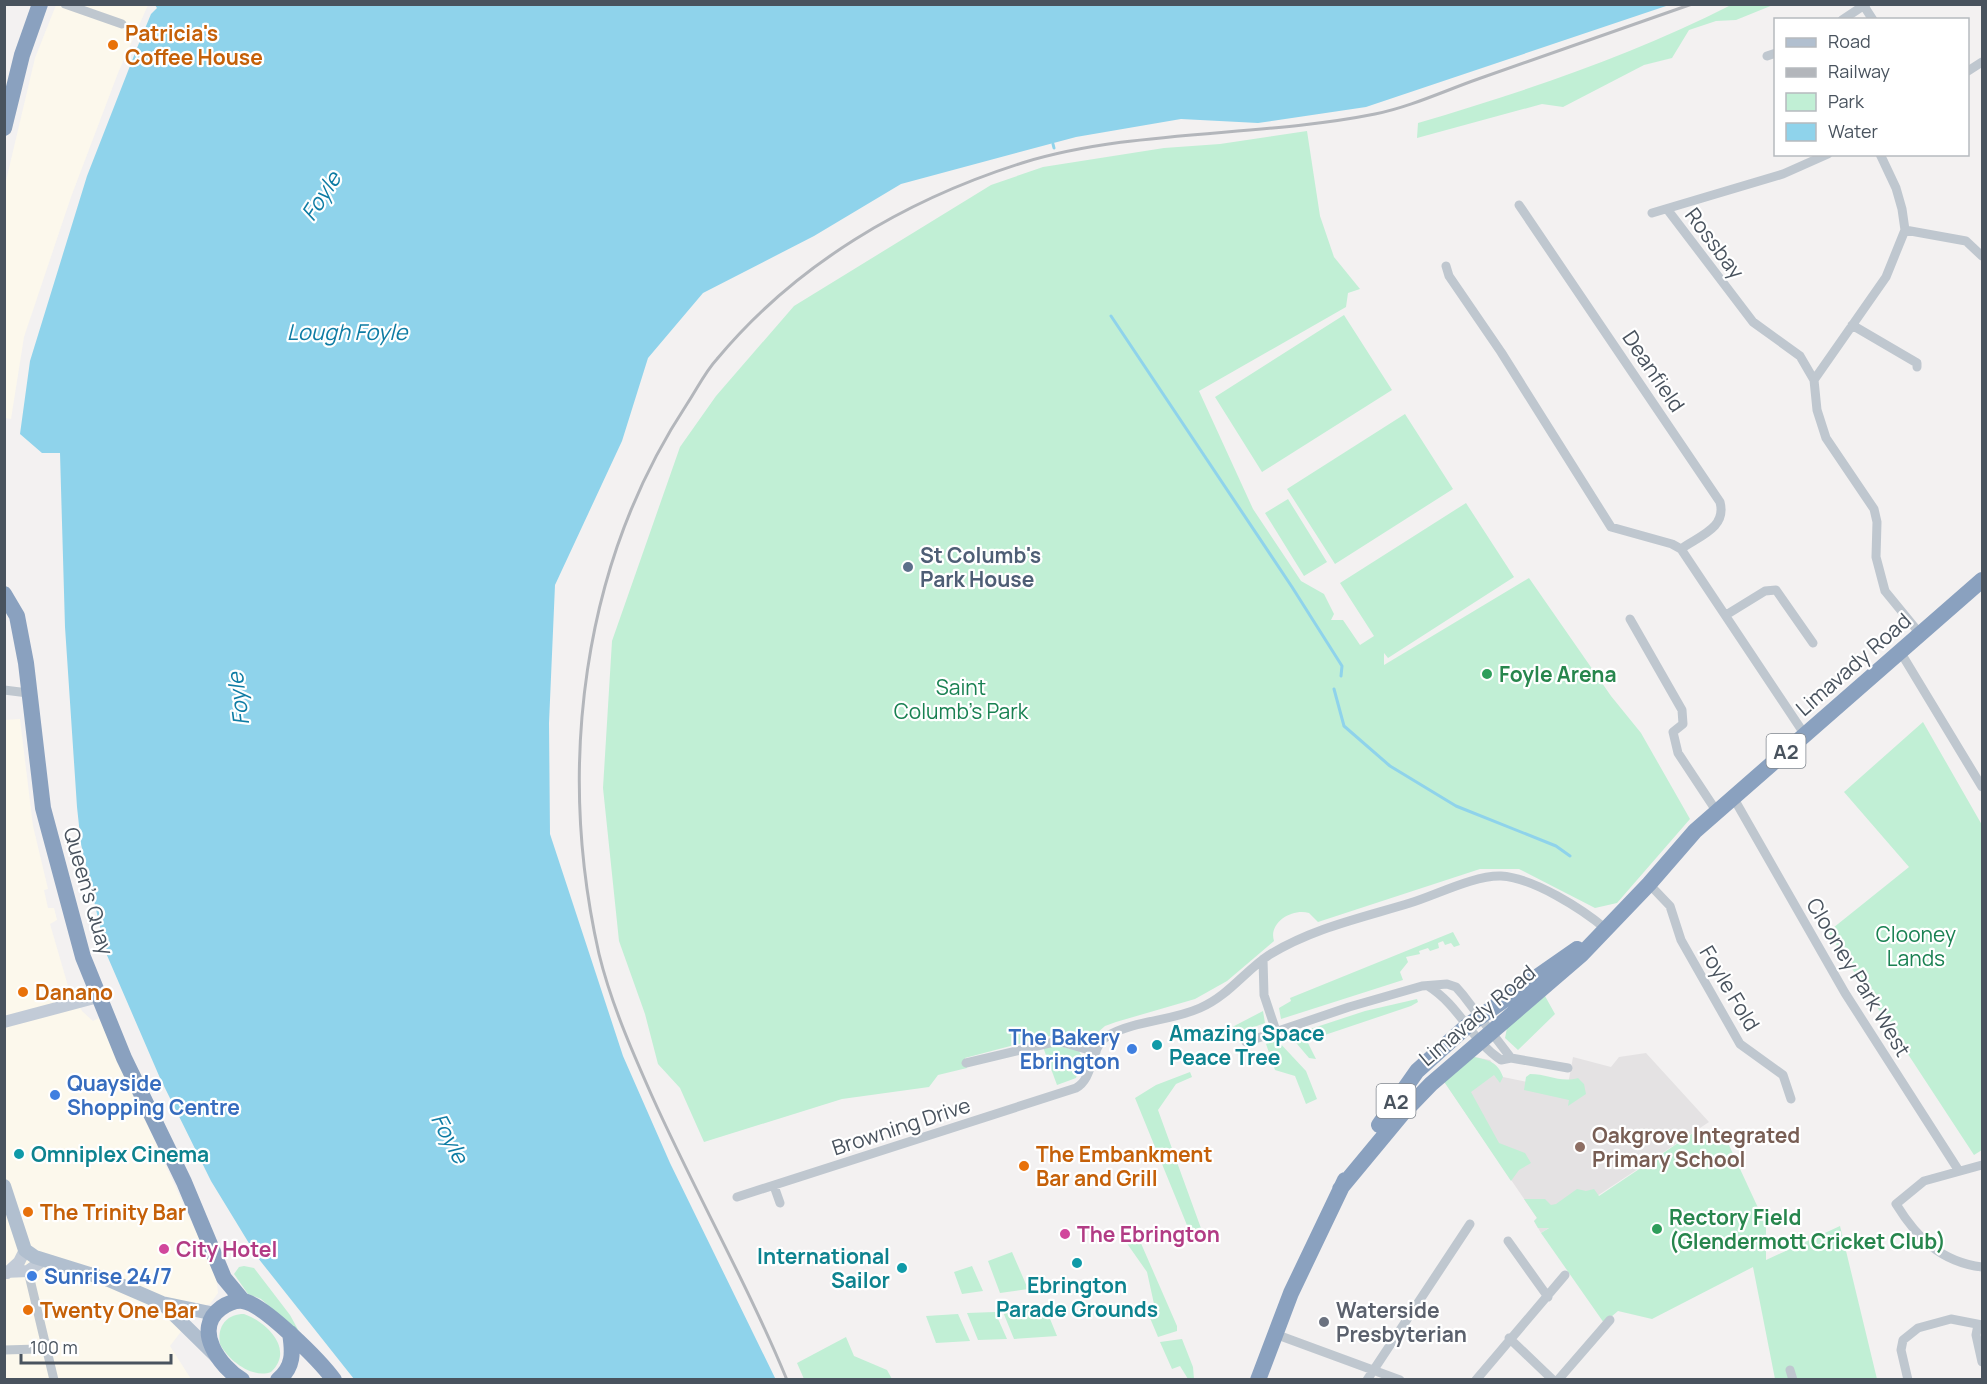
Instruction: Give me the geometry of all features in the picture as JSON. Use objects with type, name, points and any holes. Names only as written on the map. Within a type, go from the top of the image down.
[{"type":"highway","points":[[4,128],[22,55],[40,4]]},
{"type":"highway","name":"Limavady Road","points":[[1258,1380],[1318,1233],[1340,1189],[1361,1151],[1417,1071],[1564,971],[1649,884],[1695,831],[1901,654],[1983,580]]},
{"type":"highway","name":"Queen's Quay","points":[[4,594],[17,616],[26,663],[43,808],[68,909],[98,996],[124,1058],[184,1182],[224,1278],[243,1301]]},
{"type":"highway","name":"Queen's Quay","points":[[4,615],[19,634]]},
{"type":"highway","name":"Limavady Road","points":[[1340,1189],[1403,1113],[1480,1028],[1604,932]]},
{"type":"highway","name":"Queen's Quay","points":[[217,1356],[209,1336],[218,1312],[224,1278]]},
{"type":"highway","points":[[218,1312],[230,1303],[243,1301],[265,1313],[290,1333],[334,1380]]},
{"type":"highway","points":[[283,1379],[292,1360],[290,1333]]},
{"type":"highway","points":[[217,1356],[242,1380]]},
{"type":"main road","points":[[4,1022],[98,996]]},
{"type":"main road","points":[[4,1186],[25,1250],[42,1261],[64,1265],[109,1280],[162,1304],[218,1312]]},
{"type":"main road","points":[[6,1272],[19,1262],[25,1250]]},
{"type":"main road","points":[[6,1272],[28,1271],[42,1261]]},
{"type":"main road","points":[[162,1304],[217,1356]]},
{"type":"street","points":[[65,4],[122,24]]},
{"type":"street","points":[[1845,18],[1865,5]]},
{"type":"street","points":[[1969,71],[1983,62]]},
{"type":"street","name":"Rossbay","points":[[1652,213],[1782,174],[1823,156]]},
{"type":"street","points":[[1881,156],[1896,188],[1905,230],[1886,277],[1814,380],[1817,410],[1826,438],[1874,508],[1877,522],[1876,557],[1885,591],[1921,635]]},
{"type":"street","name":"Deanfield","points":[[1520,205],[1720,502],[1722,511],[1716,526],[1681,549]]},
{"type":"street","name":"Rossbay","points":[[1667,209],[1734,300],[1753,322],[1800,357],[1814,380]]},
{"type":"street","points":[[1905,230],[1966,241],[1983,256]]},
{"type":"street","points":[[1446,266],[1449,276],[1502,352],[1611,527],[1672,544],[1681,549],[1805,735]]},
{"type":"street","points":[[1852,325],[1917,363],[1917,367]]},
{"type":"street","points":[[1726,615],[1765,591],[1776,590],[1813,643]]},
{"type":"street","points":[[1630,619],[1682,710],[1683,724],[1673,732],[1678,753],[1717,812]]},
{"type":"street","points":[[1901,654],[1983,787]]},
{"type":"street","points":[[4,690],[28,693]]},
{"type":"street","name":"Clooney Park West","points":[[1733,797],[1845,993],[1959,1171]]},
{"type":"street","points":[[966,1064],[1058,1041],[1074,1043],[1095,1052],[1108,1036],[1202,1007],[1236,984],[1263,959],[1299,940],[1344,921],[1408,904],[1481,879],[1501,876],[1559,896],[1604,932]]},
{"type":"street","name":"Foyle Fold","points":[[1649,884],[1670,906],[1681,940],[1740,1044],[1783,1075],[1791,1099]]},
{"type":"street","points":[[1263,959],[1264,995],[1276,1031]]},
{"type":"street","points":[[1246,1042],[1348,1007],[1439,982],[1456,987],[1501,1060],[1511,1058],[1568,1068]]},
{"type":"street","points":[[1428,986],[1446,998],[1511,1058]]},
{"type":"street","name":"Browning Drive","points":[[737,1197],[1076,1088],[1085,1080],[1095,1052]]},
{"type":"street","points":[[1983,1165],[1924,1181],[1896,1204],[1909,1226],[1946,1258],[1983,1267]]},
{"type":"street","points":[[774,1186],[780,1203]]},
{"type":"street","points":[[1367,1380],[1372,1369],[1470,1224]]},
{"type":"street","points":[[1508,1241],[1548,1298]]},
{"type":"street","points":[[28,1271],[54,1380]]},
{"type":"street","points":[[1476,1380],[1509,1338],[1548,1298],[1565,1275]]},
{"type":"street","points":[[1908,1380],[1901,1350],[1903,1340],[1918,1328],[1951,1319],[1980,1325],[1976,1335],[1983,1362]]},
{"type":"street","points":[[1558,1380],[1610,1320]]},
{"type":"street","points":[[1275,1334],[1400,1380]]},
{"type":"street","points":[[1509,1338],[1553,1380]]},
{"type":"street","points":[[4,1350],[38,1349],[45,1341]]},
{"type":"shaded area","points":[[56,5],[148,5],[118,73],[71,197],[24,337],[11,419],[5,418],[5,185],[35,58]]},
{"type":"shaded area","points":[[20,719],[33,826],[48,889],[44,890],[48,908],[54,908],[57,920],[50,924],[68,986],[82,1011],[93,1021],[99,1018],[216,1276],[218,1293],[210,1304],[200,1307],[170,1346],[191,1379],[5,1380],[4,720]]},
{"type":"shaded area","name":"Oakgrove Integrated Primary School","points":[[1646,1053],[1709,1122],[1541,1233],[1534,1221],[1537,1218],[1443,1080],[1474,1057],[1490,1060],[1503,1077],[1567,1090],[1573,1057],[1611,1067],[1619,1057]]},
{"type":"green space","points":[[1731,5],[1773,5],[1736,20],[1716,21],[1689,30],[1672,58],[1644,65],[1563,107],[1542,104],[1417,138],[1418,123],[1578,71],[1655,40]]},
{"type":"green space","name":"Saint Columb's Park","points":[[1307,131],[1320,216],[1334,257],[1360,289],[1348,293],[1346,307],[1199,391],[1253,509],[1301,581],[1324,594],[1334,614],[1331,620],[1343,620],[1360,645],[1374,636],[1340,583],[1466,503],[1514,577],[1388,658],[1384,653],[1384,665],[1529,578],[1611,696],[1641,733],[1690,819],[1617,903],[1595,908],[1519,869],[1480,869],[1318,922],[1309,913],[1296,913],[1278,922],[1273,934],[1274,941],[1227,981],[1195,999],[1105,1026],[1088,1041],[1049,1036],[965,1058],[967,1068],[938,1075],[929,1087],[842,1099],[704,1142],[680,1088],[658,1064],[645,1014],[619,941],[603,788],[612,641],[680,447],[716,396],[794,306],[991,185],[1043,167],[1164,148],[1220,144]]},
{"type":"green space","points":[[1344,315],[1392,390],[1262,472],[1215,397]]},
{"type":"green space","points":[[1405,414],[1453,489],[1335,564],[1287,489]]},
{"type":"green space","points":[[1288,499],[1327,562],[1304,576],[1265,513]]},
{"type":"green space","name":"Clooney Lands","points":[[1923,722],[1982,825],[1982,1150],[1974,1155],[1828,932],[1909,867],[1844,792]]},
{"type":"green space","points":[[1453,932],[1460,945],[1454,947],[1451,943],[1445,945],[1443,941],[1438,943],[1439,948],[1430,951],[1428,948],[1419,951],[1420,954],[1406,957],[1408,962],[1400,972],[1403,980],[1281,1019],[1279,1008],[1291,1001],[1290,998]]},
{"type":"green space","points":[[1545,996],[1555,1014],[1518,1050],[1505,1038],[1507,1028]]},
{"type":"green space","points":[[1417,999],[1418,1002],[1411,1006],[1307,1041],[1316,1059],[1309,1058],[1292,1038],[1292,1035],[1365,1011]]},
{"type":"green space","points":[[1263,1011],[1265,1023],[1216,1041],[1215,1036]]},
{"type":"green space","points":[[1277,1040],[1306,1071],[1317,1099],[1306,1104],[1295,1076],[1275,1070],[1266,1044]]},
{"type":"green space","points":[[1056,1045],[1079,1051],[1082,1057],[1076,1078],[1057,1085],[1043,1047]]},
{"type":"green space","points":[[1474,1057],[1495,1065],[1503,1077],[1500,1083],[1494,1075],[1471,1092],[1499,1143],[1525,1153],[1531,1163],[1519,1170],[1511,1181],[1443,1080]]},
{"type":"green space","points":[[1190,1072],[1192,1077],[1176,1084],[1158,1110],[1202,1231],[1197,1239],[1191,1235],[1135,1098],[1156,1085]]},
{"type":"green space","points":[[1530,1074],[1560,1079],[1578,1078],[1584,1084],[1586,1094],[1568,1106],[1569,1100],[1524,1090],[1526,1077]]},
{"type":"green space","name":"Rectory Field (Glendermott Cricket Club)","points":[[1693,1133],[1728,1143],[1766,1225],[1766,1260],[1840,1226],[1877,1379],[1775,1379],[1753,1267],[1652,1319],[1618,1311],[1604,1323],[1541,1233],[1549,1228],[1538,1228],[1534,1221],[1537,1218],[1524,1199],[1545,1199],[1551,1205],[1577,1189],[1586,1191],[1594,1189],[1599,1196]]},
{"type":"green space","points":[[1133,1225],[1177,1326],[1177,1331],[1158,1337],[1150,1318],[1156,1313],[1147,1272],[1121,1235]]},
{"type":"green space","points":[[1012,1252],[1028,1289],[1000,1293],[988,1261]]},
{"type":"green space","points":[[972,1266],[983,1291],[962,1294],[954,1272]]},
{"type":"green space","points":[[239,1267],[254,1268],[290,1315],[301,1335],[261,1299],[248,1294],[234,1274]]},
{"type":"green space","points":[[1046,1309],[1057,1336],[1014,1339],[1003,1312]]},
{"type":"green space","points":[[995,1312],[1007,1339],[978,1340],[967,1313]]},
{"type":"green space","points":[[244,1314],[269,1330],[279,1346],[278,1364],[271,1372],[256,1373],[241,1367],[220,1344],[220,1332],[224,1323],[232,1316]]},
{"type":"green space","points":[[958,1314],[970,1341],[936,1343],[926,1316]]},
{"type":"green space","points":[[846,1337],[854,1356],[887,1370],[892,1379],[804,1379],[797,1363]]},
{"type":"green space","points":[[1182,1339],[1193,1367],[1194,1379],[1188,1379],[1180,1366],[1172,1369],[1160,1342]]},
{"type":"water","name":"Lough Foyle","points":[[155,5],[1669,5],[1366,107],[1258,123],[1181,119],[1076,137],[901,184],[814,236],[703,293],[648,358],[622,441],[555,585],[549,723],[550,834],[623,1056],[670,1163],[776,1380],[354,1379],[258,1258],[211,1181],[160,1078],[106,953],[81,844],[65,627],[60,453],[42,453],[20,434],[30,361],[87,176],[151,14],[157,8]]},
{"type":"waterway","points":[[1053,144],[1054,148]]},
{"type":"waterway","points":[[1111,316],[1292,587],[1342,666],[1341,676]]},
{"type":"waterway","points":[[1334,689],[1344,726],[1390,766],[1456,806],[1556,846],[1570,856]]},
{"type":"railway","points":[[787,1380],[755,1308],[652,1096],[616,1009],[599,954],[586,884],[580,812],[580,741],[588,670],[602,600],[623,532],[651,466],[705,375],[748,325],[817,265],[855,239],[895,216],[979,178],[1022,163],[1108,144],[1287,127],[1388,111],[1692,4]]},
{"type":"place","name":"Patricia's Coffee House","points":[[113,45]]},
{"type":"place","name":"St Columb's Park House","points":[[908,567]]},
{"type":"place","name":"Foyle Arena","points":[[1487,674]]},
{"type":"place","name":"Danano","points":[[23,992]]},
{"type":"place","name":"Amazing Space Peace Tree","points":[[1157,1045]]},
{"type":"place","name":"The Bakery Ebrington","points":[[1132,1049]]},
{"type":"place","name":"Quayside Shopping Centre","points":[[55,1095]]},
{"type":"place","name":"Oakgrove Integrated Primary School","points":[[1580,1147]]},
{"type":"place","name":"Omniplex Cinema","points":[[19,1154]]},
{"type":"place","name":"The Embankment Bar and Grill","points":[[1024,1166]]},
{"type":"place","name":"The Trinity Bar","points":[[28,1212]]},
{"type":"place","name":"Rectory Field (Glendermott Cricket Club)","points":[[1657,1229]]},
{"type":"place","name":"The Ebrington","points":[[1065,1234]]},
{"type":"place","name":"City Hotel","points":[[164,1249]]},
{"type":"place","name":"Ebrington Parade Grounds","points":[[1077,1263]]},
{"type":"place","name":"International Sailor","points":[[902,1268]]},
{"type":"place","name":"Sunrise 24/7","points":[[32,1276]]},
{"type":"place","name":"Twenty One Bar","points":[[28,1310]]},
{"type":"place","name":"Waterside Presbyterian","points":[[1324,1322]]},
{"type":"water label","name":"Foyle","points":[[321,196]]},
{"type":"water label","name":"Foyle","points":[[238,699]]},
{"type":"water label","name":"Foyle","points":[[450,1138]]}]
